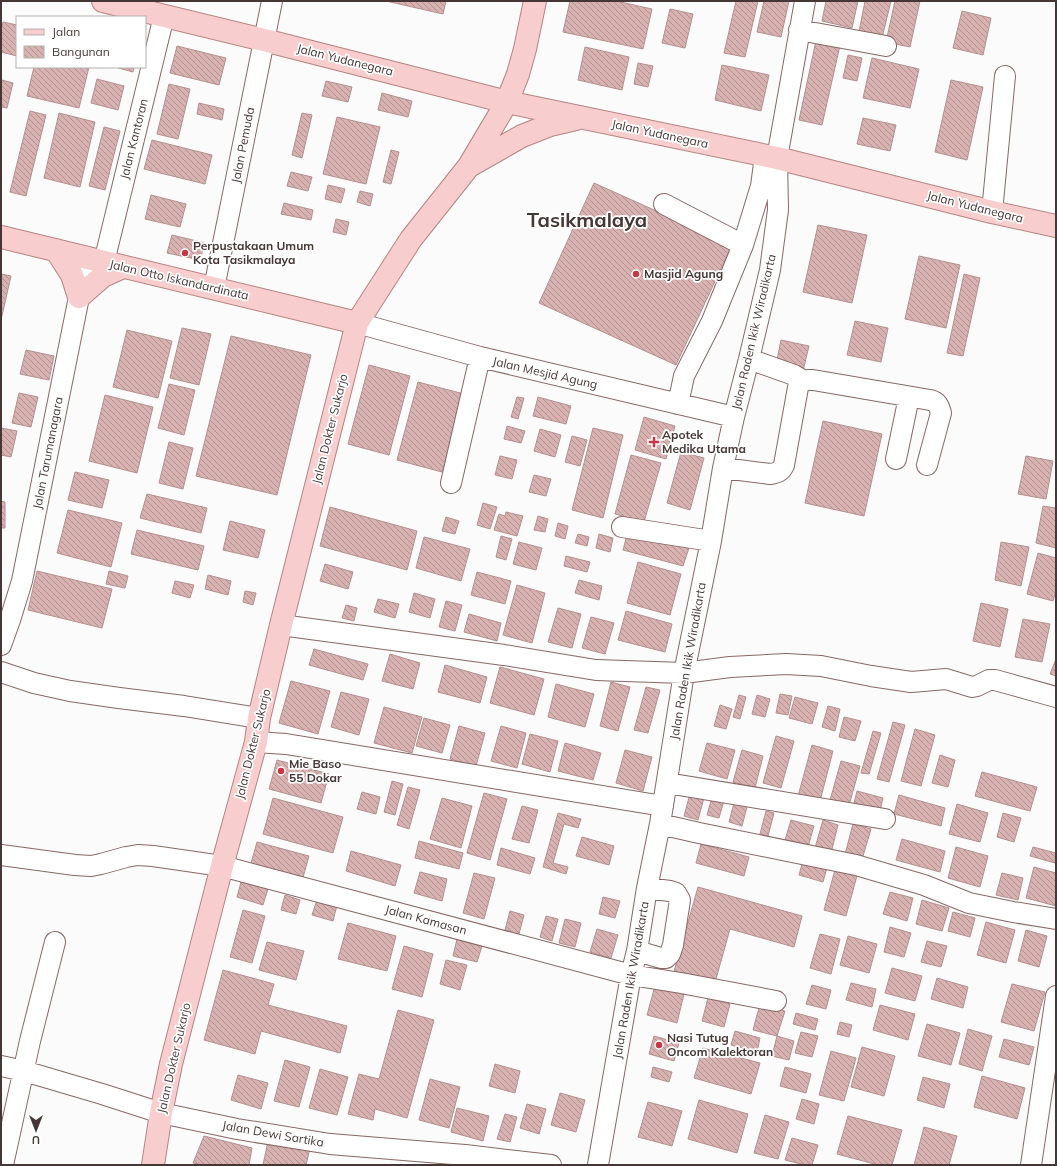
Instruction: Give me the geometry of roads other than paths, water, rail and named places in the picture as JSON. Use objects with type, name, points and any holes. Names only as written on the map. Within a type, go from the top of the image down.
[{"type":"main road","name":"Jalan Yudanegara","points":[[103,1],[264,40],[507,102],[771,157],[992,212],[1056,226]]},
{"type":"main road","points":[[469,166],[507,102],[518,74],[525,49],[535,1]]},
{"type":"main road","points":[[469,166],[522,136],[550,125],[581,118]]},
{"type":"main road","name":"Jalan Dokter Sukarjo","points":[[153,1165],[161,1113],[171,1064],[222,866],[256,742],[259,718],[357,323],[411,239],[469,166]]},
{"type":"main road","name":"Jalan Otto Iskandardinata","points":[[1,237],[357,323]]},
{"type":"main road","points":[[56,250],[72,275],[79,297],[103,276],[106,262]]},
{"type":"street","name":"Jalan Pemuda","points":[[214,288],[272,1]]},
{"type":"street","points":[[678,404],[684,376],[712,321],[743,245],[771,157],[805,1]]},
{"type":"street","name":"Jalan Kantoran","points":[[106,262],[164,16]]},
{"type":"street","points":[[799,30],[886,46]]},
{"type":"street","points":[[992,212],[1005,76]]},
{"type":"street","name":"Jalan Raden Ikik Wiradikarta","points":[[598,1165],[631,975],[637,951],[667,782],[684,673],[711,541],[723,468],[770,270],[778,210],[771,157]]},
{"type":"street","points":[[664,204],[743,245]]},
{"type":"street","name":"Jalan Tarumanagara","points":[[1,645],[22,580],[79,297],[106,262]]},
{"type":"street","name":"Jalan Mesjid Agung","points":[[357,323],[480,357],[734,417]]},
{"type":"street","points":[[452,483],[480,357]]},
{"type":"street","points":[[723,468],[770,474],[777,473],[782,470],[784,465],[799,382],[798,378],[794,374],[749,359]]},
{"type":"street","points":[[799,382],[813,380],[936,402],[940,407],[941,413],[927,465]]},
{"type":"street","points":[[896,459],[909,397]]},
{"type":"street","points":[[622,527],[711,541]]},
{"type":"street","points":[[282,625],[504,655],[596,670],[684,673],[730,667],[765,665],[786,664],[821,666],[911,682],[946,679],[972,687],[989,680],[995,680],[1056,697]]},
{"type":"street","points":[[1,672],[40,684],[70,691],[184,706],[259,718]]},
{"type":"street","points":[[256,742],[286,744],[661,815],[699,833],[856,865],[924,885],[969,903],[1056,919]]},
{"type":"street","points":[[667,782],[885,819]]},
{"type":"street","name":"Jalan Kamasan","points":[[1,855],[91,866],[138,855],[222,866],[631,975],[776,1001]]},
{"type":"street","points":[[637,951],[666,958],[670,954],[673,945],[680,900],[676,893],[647,888]]},
{"type":"street","points":[[3,1165],[32,1033],[55,942]]},
{"type":"street","points":[[1031,1165],[1056,996]]},
{"type":"street","name":"Jalan Dewi Sartika","points":[[1,1066],[24,1071],[161,1113],[237,1129],[330,1144],[465,1155],[551,1165]]},
{"type":"place","name":"Perpustakaan Umum Kota Tasikmalaya","points":[[185,253]]},
{"type":"place","name":"Masjid Agung","points":[[636,274]]},
{"type":"place","name":"Apotek Medika Utama","points":[[654,442]]},
{"type":"place","name":"Mie Baso 55 Dokar","points":[[281,771]]},
{"type":"place","name":"Nasi Tutug Oncom Kalektoran","points":[[659,1045]]},
{"type":"district","name":"Tasikmalaya","points":[[587,220]]}]
